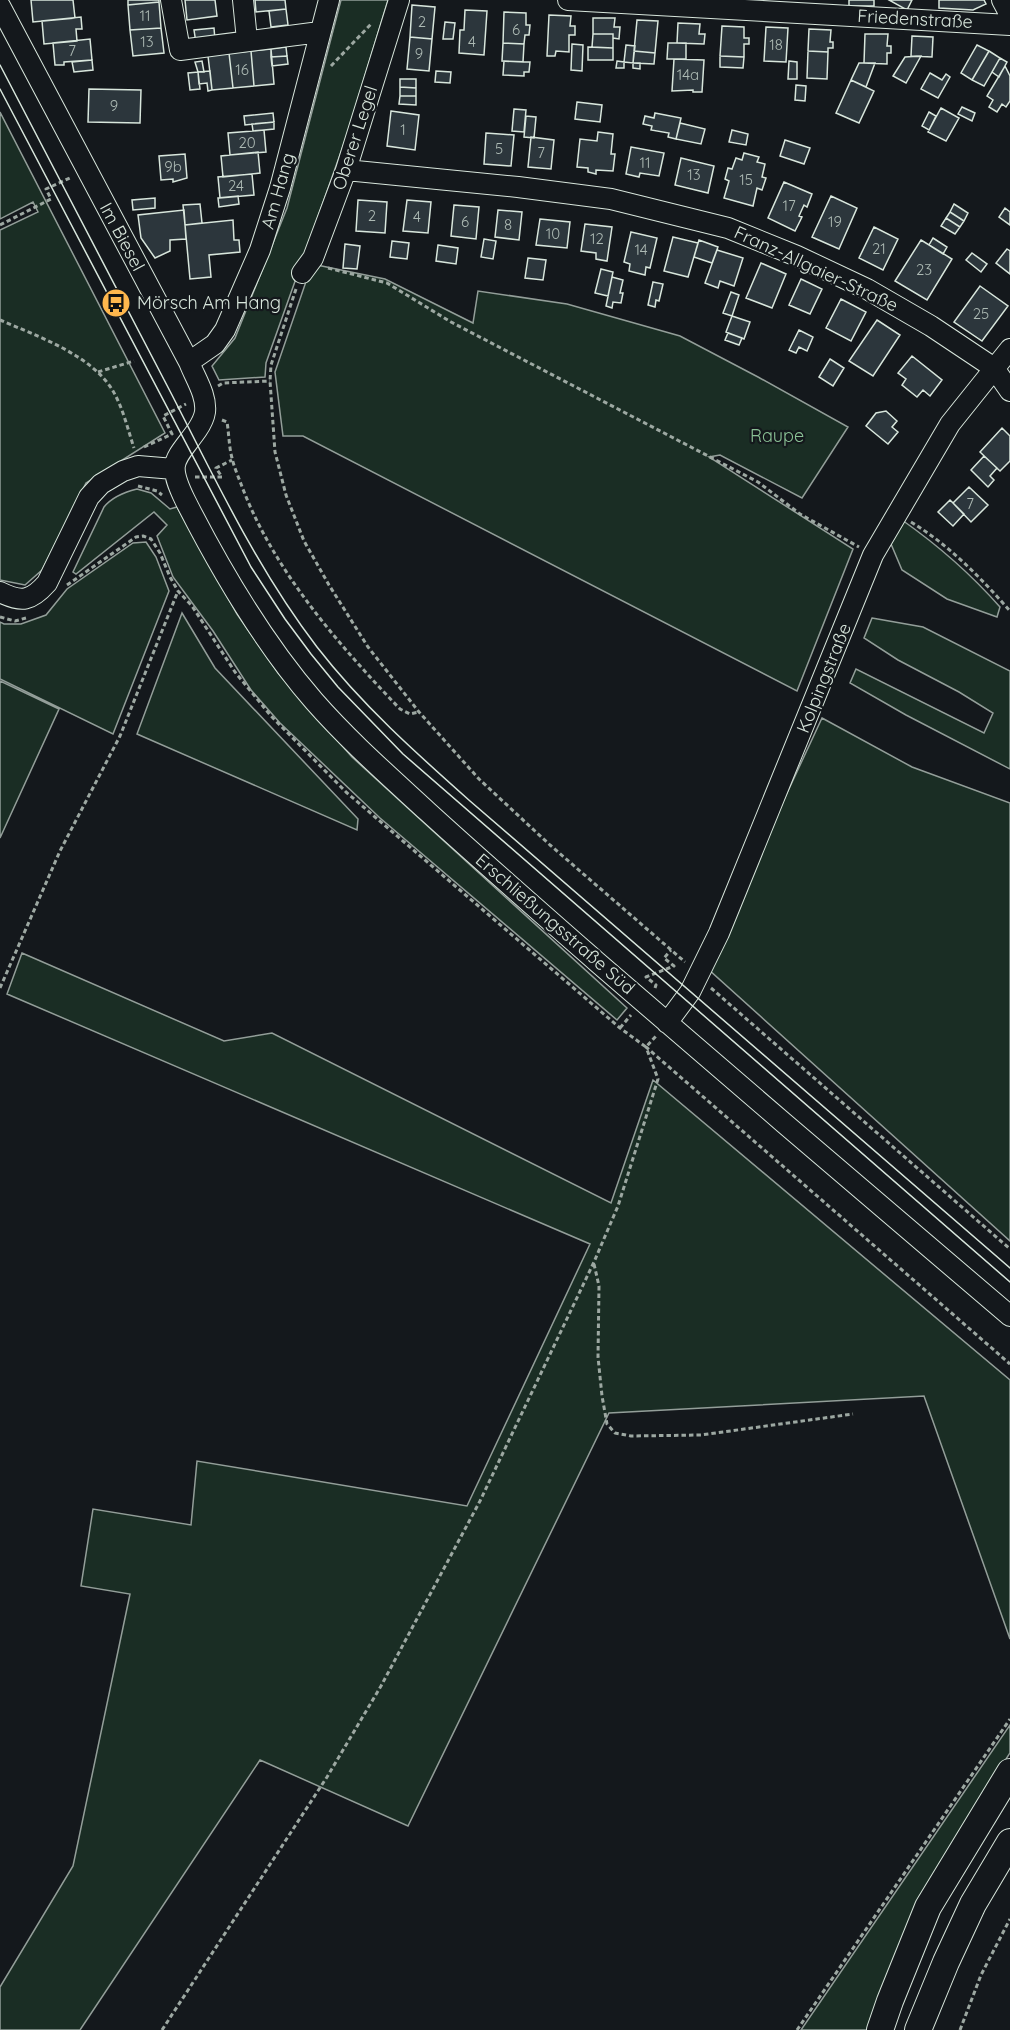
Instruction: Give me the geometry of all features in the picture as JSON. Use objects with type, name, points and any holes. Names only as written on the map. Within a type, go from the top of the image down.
[{"type":"main road","points":[[880,2030],[928,1906],[1010,1773]]},
{"type":"main road","points":[[918,2030],[973,1905],[1010,1842]]},
{"type":"street","points":[[171,0],[180,50],[247,40],[320,34]]},
{"type":"street","points":[[243,0],[247,40]]},
{"type":"street","name":"Am Hang","points":[[189,362],[215,344],[225,330],[260,250],[280,188],[329,0]]},
{"type":"street","name":"Oberer Legel","points":[[305,267],[312,258],[346,170],[399,0]]},
{"type":"street","name":"Friedenstraße","points":[[568,0],[1010,25]]},
{"type":"street","points":[[1002,0],[1010,15]]},
{"type":"street","name":"Im Biesel","points":[[0,6],[189,362],[204,396],[205,415]]},
{"type":"street","name":"Franz-Allgaier-Straße","points":[[346,170],[518,187],[611,199],[728,228],[867,288],[931,326],[994,368],[1010,391]]},
{"type":"street","name":"Kolpingstraße","points":[[667,1023],[685,1000],[733,901],[873,555],[950,424],[1010,349]]},
{"type":"street","points":[[0,592],[14,599],[26,599],[37,595],[47,583],[88,497],[101,484],[130,468],[138,466],[174,469],[177,455],[200,426],[205,415]]},
{"type":"street","name":"Erschließungsstraße Süd","points":[[174,469],[184,497],[240,600],[271,646],[315,702],[372,761],[667,1023],[1010,1316]]},
{"type":"path","points":[[308,81],[317,81],[378,16]]},
{"type":"path","points":[[0,225],[51,199],[46,189],[86,169]]},
{"type":"path","points":[[873,555],[800,514],[758,482],[451,322],[387,283],[305,267],[271,365],[275,452],[286,495],[304,541],[328,585],[368,647],[419,712],[479,779],[550,845],[699,974],[712,990],[1010,1249]]},
{"type":"path","points":[[0,320],[62,348],[98,372],[113,392],[135,451],[172,434],[160,412]]},
{"type":"path","points":[[98,372],[134,361]]},
{"type":"path","points":[[223,383],[270,381]]},
{"type":"path","points":[[163,416],[204,396]]},
{"type":"path","points":[[205,415],[227,422],[232,460],[256,521],[318,615],[400,709],[410,714],[419,712]]},
{"type":"path","points":[[129,488],[137,486],[157,491],[170,504],[200,489],[193,477],[222,477],[216,468],[232,460]]},
{"type":"path","points":[[896,513],[930,534],[987,584],[1010,611]]},
{"type":"path","points":[[67,578],[62,588],[136,537],[143,536],[151,539],[178,591],[192,606],[235,672],[264,707],[346,792],[620,1028],[646,1047],[1010,1364]]},
{"type":"path","points":[[0,988],[60,851],[120,736],[178,591]]},
{"type":"path","points":[[0,617],[15,621],[36,615]]},
{"type":"path","points":[[162,2030],[327,1777],[381,1686],[480,1501],[594,1262],[618,1206],[658,1079],[646,1047]]},
{"type":"path","points":[[594,1262],[599,1286],[598,1357],[602,1396],[606,1424],[615,1433],[631,1437],[701,1435],[853,1414]]},
{"type":"path","points":[[797,2030],[1010,1719]]},
{"type":"path","points":[[960,2030],[981,1975],[1010,1919]]},
{"type":"green space","points":[[341,0],[388,0],[347,135],[266,363],[265,377],[219,380],[212,366],[235,338],[287,208]]},
{"type":"green space","points":[[0,112],[165,433],[86,483],[42,570],[25,585],[0,580],[0,230],[38,212],[33,202],[0,219]]},
{"type":"green space","name":"Raupe","points":[[312,264],[385,279],[473,323],[478,291],[567,304],[680,336],[848,427],[802,498],[720,455],[709,457],[853,549],[797,691],[303,436],[283,436],[275,372]]},
{"type":"green space","points":[[137,489],[151,493],[170,509],[177,507],[237,614],[278,673],[352,757],[627,1008],[617,1020],[380,818],[280,723],[251,690],[213,631],[173,577],[157,536],[167,525],[154,512],[76,574],[73,572],[104,507],[119,495]]},
{"type":"green space","points":[[902,520],[977,582],[1000,607],[997,617],[947,599],[902,570],[891,544]]},
{"type":"green space","points":[[146,542],[156,557],[169,591],[113,734],[0,679],[0,622],[21,624],[46,615],[67,589],[133,543]]},
{"type":"green space","points":[[182,613],[215,668],[358,819],[357,830],[137,734]]},
{"type":"green space","points":[[872,618],[923,627],[1010,671],[1010,769],[850,683],[856,669],[984,733],[993,713],[898,660],[864,638]]},
{"type":"green space","points":[[0,681],[59,709],[0,838]]},
{"type":"green space","points":[[822,718],[912,767],[1010,803],[1010,1241],[708,969],[746,892],[781,806]]},
{"type":"green space","points":[[22,953],[224,1041],[272,1033],[611,1203],[653,1080],[1010,1380],[1010,1639],[924,1396],[609,1413],[408,1826],[260,1760],[80,2030],[0,2030],[0,1987],[73,1866],[130,1594],[81,1586],[93,1509],[191,1525],[197,1461],[467,1506],[590,1244],[7,994]]},
{"type":"green space","points":[[1010,1725],[1010,1753],[983,1794],[867,2030],[801,2030]]},
{"type":"building","points":[[31,0],[73,0],[75,18],[33,22]]},
{"type":"building","points":[[128,0],[159,0],[159,2],[128,5]]},
{"type":"building","points":[[185,0],[215,0],[217,16],[187,20]]},
{"type":"building","points":[[255,0],[285,0],[286,9],[256,12]]},
{"type":"building","points":[[849,0],[874,0],[874,6],[849,6]]},
{"type":"building","points":[[889,0],[912,0],[907,10]]},
{"type":"building","points":[[939,0],[984,0],[986,4],[973,10],[939,8]]},
{"type":"building","points":[[159,2],[161,28],[130,30],[128,5]]},
{"type":"building","points":[[412,5],[435,7],[432,39],[410,37]]},
{"type":"building","points":[[286,9],[288,25],[271,27],[269,11]]},
{"type":"building","points":[[465,10],[487,11],[484,55],[459,53],[460,30],[464,30]]},
{"type":"building","points":[[504,12],[526,13],[526,25],[530,25],[529,35],[525,35],[524,44],[503,43]]},
{"type":"building","points":[[549,15],[571,16],[570,26],[575,26],[575,35],[569,35],[569,52],[556,51],[555,56],[547,56]]},
{"type":"building","points":[[81,17],[82,29],[76,29],[77,41],[44,44],[42,21]]},
{"type":"building","points":[[593,18],[615,18],[614,27],[620,27],[619,39],[613,38],[613,34],[593,34]]},
{"type":"building","points":[[637,20],[658,21],[655,53],[634,51]]},
{"type":"building","points":[[445,22],[455,23],[453,39],[443,39]]},
{"type":"building","points":[[678,23],[700,24],[699,34],[705,34],[704,44],[677,43]]},
{"type":"building","points":[[722,26],[744,27],[744,38],[749,38],[749,44],[744,44],[744,57],[720,56]]},
{"type":"building","points":[[766,27],[788,28],[786,62],[764,61]]},
{"type":"building","points":[[161,28],[164,53],[133,56],[130,30]]},
{"type":"building","points":[[214,28],[215,40],[196,43],[194,30]]},
{"type":"building","points":[[809,29],[831,30],[830,42],[833,42],[833,48],[828,48],[828,52],[808,51]]},
{"type":"building","points":[[593,34],[613,34],[613,48],[592,47]]},
{"type":"building","points":[[865,34],[888,34],[887,46],[891,46],[891,53],[887,53],[887,64],[864,63]]},
{"type":"building","points":[[912,36],[933,37],[932,57],[911,56]]},
{"type":"building","points":[[410,37],[432,39],[429,71],[407,69]]},
{"type":"building","points":[[90,39],[92,60],[55,65],[53,43]]},
{"type":"building","points":[[503,43],[524,44],[523,62],[502,61]]},
{"type":"building","points":[[668,43],[686,43],[686,59],[667,59]]},
{"type":"building","points":[[572,44],[583,45],[582,71],[571,70]]},
{"type":"building","points":[[626,45],[635,46],[633,63],[624,62]]},
{"type":"building","points":[[977,45],[989,51],[972,80],[961,73]]},
{"type":"building","points":[[286,47],[287,56],[271,57],[271,49]]},
{"type":"building","points":[[588,47],[613,48],[613,60],[588,60]]},
{"type":"building","points":[[271,49],[274,84],[254,86],[251,51]]},
{"type":"building","points":[[251,51],[254,86],[233,88],[229,53]]},
{"type":"building","points":[[634,51],[655,53],[654,64],[633,63]]},
{"type":"building","points":[[808,51],[828,52],[827,79],[807,78]]},
{"type":"building","points":[[989,51],[1000,58],[984,86],[972,80]]},
{"type":"building","points":[[229,53],[233,88],[212,90],[208,56]]},
{"type":"building","points":[[287,56],[288,64],[272,66],[271,57]]},
{"type":"building","points":[[720,56],[744,57],[743,68],[720,67]]},
{"type":"building","points":[[921,56],[906,83],[893,76],[905,57]]},
{"type":"building","points":[[1000,58],[1007,62],[999,77],[992,72]]},
{"type":"building","points":[[674,59],[704,60],[702,92],[672,91]]},
{"type":"building","points":[[92,60],[93,70],[74,72],[72,62]]},
{"type":"building","points":[[202,61],[204,72],[198,72],[195,62]]},
{"type":"building","points":[[504,61],[530,62],[529,72],[524,72],[524,76],[503,75]]},
{"type":"building","points":[[617,61],[624,62],[624,68],[616,68]]},
{"type":"building","points":[[789,61],[797,62],[797,79],[788,79]]},
{"type":"building","points":[[633,63],[640,63],[640,69],[633,68]]},
{"type":"building","points":[[859,63],[875,63],[866,87],[851,80]]},
{"type":"building","points":[[1005,66],[1010,76],[1010,101],[1006,107],[1002,104],[997,112],[989,107],[993,100],[987,96]]},
{"type":"building","points":[[210,71],[212,90],[208,91],[207,83],[199,84],[198,72]]},
{"type":"building","points":[[436,71],[451,72],[450,83],[435,82]]},
{"type":"building","points":[[198,72],[200,89],[190,90],[188,73]]},
{"type":"building","points":[[930,73],[942,80],[946,74],[950,77],[938,98],[921,89]]},
{"type":"building","points":[[400,79],[416,79],[416,88],[400,87]]},
{"type":"building","points":[[851,80],[874,91],[859,123],[836,113]]},
{"type":"building","points":[[796,85],[806,86],[805,101],[795,100]]},
{"type":"building","points":[[400,87],[416,88],[416,96],[400,96]]},
{"type":"building","points":[[89,89],[141,90],[140,123],[88,122]]},
{"type":"building","points":[[400,96],[416,96],[416,105],[399,104]]},
{"type":"building","points":[[577,102],[602,105],[600,122],[575,119]]},
{"type":"building","points":[[962,107],[975,113],[972,121],[958,114]]},
{"type":"building","points":[[941,108],[959,118],[946,141],[928,132]]},
{"type":"building","points":[[514,109],[526,110],[524,132],[512,131]]},
{"type":"building","points":[[391,111],[419,115],[415,150],[387,146]]},
{"type":"building","points":[[929,112],[936,116],[929,130],[922,126]]},
{"type":"building","points":[[273,113],[274,122],[245,125],[244,116]]},
{"type":"building","points":[[655,113],[681,118],[676,139],[668,137],[669,133],[651,130],[652,126],[643,124],[645,116],[654,118]]},
{"type":"building","points":[[526,116],[536,117],[534,138],[524,137]]},
{"type":"building","points":[[274,122],[274,129],[253,131],[252,124]]},
{"type":"building","points":[[680,123],[705,129],[701,144],[676,139]]},
{"type":"building","points":[[264,130],[266,152],[230,155],[228,133]]},
{"type":"building","points":[[732,130],[748,134],[746,145],[729,142]]},
{"type":"building","points":[[598,132],[613,134],[611,154],[615,154],[613,171],[596,170],[596,174],[588,172],[588,168],[577,167],[580,139],[597,141]]},
{"type":"building","points":[[486,133],[514,135],[511,166],[484,164]]},
{"type":"building","points":[[531,137],[554,140],[551,169],[528,167]]},
{"type":"building","points":[[785,140],[810,148],[804,164],[780,156]]},
{"type":"building","points":[[631,147],[664,153],[659,176],[640,173],[639,177],[626,174]]},
{"type":"building","points":[[258,152],[260,173],[223,177],[221,156]]},
{"type":"building","points":[[744,153],[759,157],[757,162],[765,164],[762,177],[766,178],[762,190],[757,188],[753,206],[724,198],[729,181],[725,179],[728,168],[732,169],[736,158],[742,160]]},
{"type":"building","points":[[185,154],[187,178],[173,182],[173,179],[161,180],[159,156]]},
{"type":"building","points":[[681,158],[714,166],[708,193],[675,185]]},
{"type":"building","points":[[252,174],[254,195],[220,198],[218,177]]},
{"type":"building","points":[[784,182],[812,194],[807,207],[804,205],[799,216],[802,217],[795,231],[768,218]]},
{"type":"building","points":[[238,196],[239,204],[219,207],[218,198]]},
{"type":"building","points":[[831,196],[857,208],[839,249],[812,237]]},
{"type":"building","points":[[155,198],[155,208],[133,210],[132,200]]},
{"type":"building","points":[[358,200],[387,202],[385,233],[356,231]]},
{"type":"building","points":[[407,200],[431,202],[428,233],[403,231]]},
{"type":"building","points":[[200,204],[202,223],[185,225],[183,205]]},
{"type":"building","points":[[954,204],[968,213],[964,221],[950,212]]},
{"type":"building","points":[[454,205],[479,207],[476,239],[451,236]]},
{"type":"building","points":[[1005,208],[1010,212],[1010,225],[999,217]]},
{"type":"building","points":[[184,210],[186,239],[170,240],[170,251],[155,258],[141,238],[138,215]]},
{"type":"building","points":[[498,210],[522,212],[519,240],[495,237]]},
{"type":"building","points":[[950,212],[964,221],[960,227],[946,218]]},
{"type":"building","points":[[946,218],[960,227],[955,234],[941,226]]},
{"type":"building","points":[[540,219],[570,222],[567,248],[536,245]]},
{"type":"building","points":[[233,220],[234,240],[239,240],[240,252],[209,255],[211,277],[190,279],[185,225]]},
{"type":"building","points":[[585,224],[612,227],[607,261],[596,259],[596,253],[581,251]]},
{"type":"building","points":[[874,227],[898,239],[883,270],[859,258]]},
{"type":"building","points":[[631,232],[657,238],[650,268],[646,267],[645,275],[629,271],[630,264],[624,262]]},
{"type":"building","points":[[673,237],[698,243],[688,277],[664,271]]},
{"type":"building","points":[[933,238],[947,247],[943,254],[929,245]]},
{"type":"building","points":[[484,239],[496,241],[493,259],[481,257]]},
{"type":"building","points":[[699,240],[718,247],[712,263],[694,257]]},
{"type":"building","points":[[921,240],[952,259],[927,300],[895,281]]},
{"type":"building","points":[[392,241],[409,243],[407,259],[390,257]]},
{"type":"building","points":[[345,244],[360,246],[357,269],[343,268]]},
{"type":"building","points":[[438,245],[458,248],[456,264],[436,261]]},
{"type":"building","points":[[1007,249],[1010,251],[1010,274],[996,263]]},
{"type":"building","points":[[717,250],[743,258],[734,286],[720,281],[718,288],[705,283]]},
{"type":"building","points":[[972,253],[987,264],[981,272],[966,260]]},
{"type":"building","points":[[528,258],[546,260],[543,280],[525,278]]},
{"type":"building","points":[[761,263],[786,274],[772,308],[746,298]]},
{"type":"building","points":[[601,269],[613,272],[608,296],[595,293]]},
{"type":"building","points":[[612,277],[623,280],[620,293],[623,293],[621,303],[613,302],[612,308],[606,306]]},
{"type":"building","points":[[801,279],[822,289],[810,314],[789,305]]},
{"type":"building","points":[[653,282],[663,284],[659,301],[656,300],[655,307],[648,305]]},
{"type":"building","points":[[980,286],[1008,306],[982,341],[954,322]]},
{"type":"building","points":[[731,292],[739,295],[732,316],[723,313]]},
{"type":"building","points":[[841,299],[866,312],[851,341],[826,328]]},
{"type":"building","points":[[732,316],[750,322],[744,339],[726,332]]},
{"type":"building","points":[[877,320],[900,335],[873,376],[849,361]]},
{"type":"building","points":[[799,330],[813,337],[807,351],[799,347],[796,353],[789,350]]},
{"type":"building","points":[[728,333],[742,338],[739,345],[725,340]]},
{"type":"building","points":[[912,356],[942,380],[930,396],[923,390],[917,397],[902,385],[906,379],[898,373]]},
{"type":"building","points":[[830,359],[844,368],[833,386],[819,377]]},
{"type":"building","points":[[886,411],[897,421],[892,427],[898,432],[888,444],[866,426],[876,413]]},
{"type":"building","points":[[1002,428],[1010,436],[1010,461],[1000,471],[980,452]]},
{"type":"building","points":[[984,456],[997,468],[990,476],[994,480],[988,487],[971,470]]},
{"type":"building","points":[[969,487],[988,505],[971,522],[953,503]]},
{"type":"building","points":[[950,500],[964,514],[953,526],[938,512]]},
{"type":"tram line","points":[[0,65],[239,524],[296,618],[334,668],[390,728],[470,801],[1010,1268]]},
{"type":"tram line","points":[[0,89],[251,567],[285,619],[338,687],[403,754],[1010,1282]]},
{"type":"place","name":"Mörsch Am Hang","points":[[116,303]]}]
